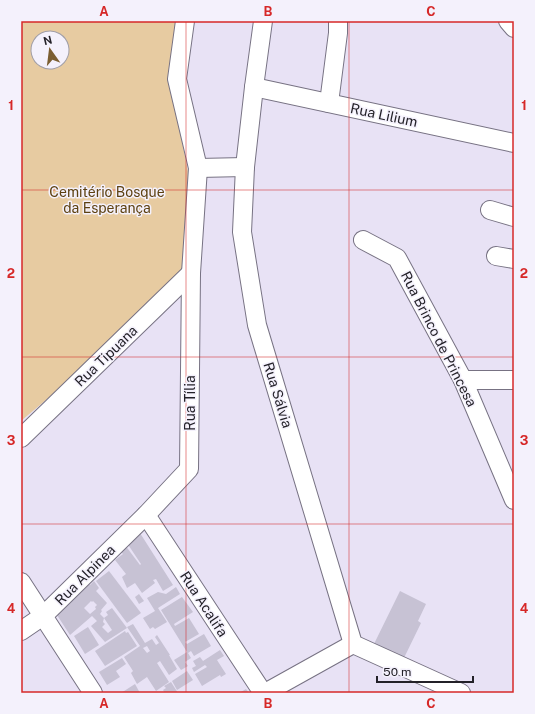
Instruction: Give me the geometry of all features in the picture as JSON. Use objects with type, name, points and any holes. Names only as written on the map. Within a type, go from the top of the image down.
[{"type":"street","name":"Rua Tília","points":[[146,515],[189,469],[191,273],[198,168],[177,79],[185,21]]},
{"type":"street","name":"Rua Sálvia","points":[[263,21],[245,168],[242,232],[258,325],[353,644]]},
{"type":"street","points":[[329,103],[338,33],[338,21]]},
{"type":"street","points":[[508,21],[514,28]]},
{"type":"street","name":"Rua Lilium","points":[[254,87],[514,143]]},
{"type":"street","points":[[198,168],[245,168]]},
{"type":"street","points":[[490,210],[514,217]]},
{"type":"street","name":"Rua Brinco de Princesa","points":[[363,240],[397,258],[463,380],[514,500]]},
{"type":"street","points":[[496,256],[514,259]]},
{"type":"street","name":"Rua Tipuana","points":[[21,438],[191,273]]},
{"type":"street","points":[[463,380],[514,380]]},
{"type":"street","name":"Rua Alpinea","points":[[21,631],[43,616],[146,515]]},
{"type":"street","name":"Rua Acalifa","points":[[146,515],[264,693]]},
{"type":"street","points":[[21,582],[93,693]]},
{"type":"street","points":[[264,693],[353,644],[461,693]]},
{"type":"green space","name":"Cemitério Bosque da Esperança","points":[[21,21],[183,21],[175,107],[193,196],[184,272],[53,394],[21,421]]},
{"type":"building","points":[[140,533],[173,585],[163,591],[156,579],[153,580],[155,583],[142,593],[135,583],[127,588],[122,577],[126,574],[115,560],[123,554],[119,550],[125,545],[140,565],[141,564],[127,543]]},
{"type":"building","points":[[109,571],[141,613],[127,623],[96,581]]},
{"type":"building","points":[[94,581],[99,588],[96,591],[107,603],[101,610],[102,611],[100,614],[104,618],[108,615],[106,612],[112,608],[127,628],[105,642],[91,626],[97,621],[92,616],[70,635],[55,612],[89,584],[90,585]],"holes":[[[91,601],[93,601],[97,605],[95,607],[96,609],[90,614],[84,608]],[[104,618],[112,630],[108,633],[102,627],[105,624],[103,622]]]},
{"type":"building","points":[[176,587],[180,594],[158,608],[167,622],[155,629],[153,627],[150,629],[143,618],[155,611],[147,598],[158,592],[166,594]]},
{"type":"building","points":[[400,591],[426,604],[418,621],[421,623],[403,660],[373,646]]},
{"type":"building","points":[[139,594],[144,601],[139,604],[135,597]]},
{"type":"building","points":[[182,597],[193,612],[174,624],[175,626],[189,618],[199,634],[185,642],[187,644],[204,634],[211,646],[194,656],[191,651],[188,653],[191,658],[185,662],[188,666],[181,670],[174,660],[187,652],[161,610]]},
{"type":"building","points":[[133,624],[145,643],[152,639],[156,645],[159,643],[155,637],[157,635],[177,669],[169,675],[160,661],[157,663],[169,682],[156,691],[147,677],[137,684],[131,673],[133,671],[124,657],[140,646],[127,627]],"holes":[[[147,646],[150,651],[147,653],[143,648]]]},
{"type":"building","points":[[88,627],[99,645],[85,654],[74,636]]},
{"type":"building","points":[[125,631],[126,633],[128,632],[137,646],[105,666],[95,651]]},
{"type":"building","points":[[220,650],[224,656],[217,660],[226,674],[221,677],[220,675],[202,686],[195,674],[207,667],[205,665],[194,672],[192,668],[196,666],[193,661],[200,657],[203,661]]},
{"type":"building","points":[[122,658],[126,664],[116,671],[120,677],[107,685],[99,672]]},
{"type":"building","points":[[187,671],[193,680],[177,690],[172,681]]},
{"type":"building","points":[[171,682],[178,693],[165,693],[163,690],[166,688],[164,686]]},
{"type":"building","points":[[135,684],[140,693],[121,693]]},
{"type":"building","points":[[246,689],[249,693],[239,693]]}]
